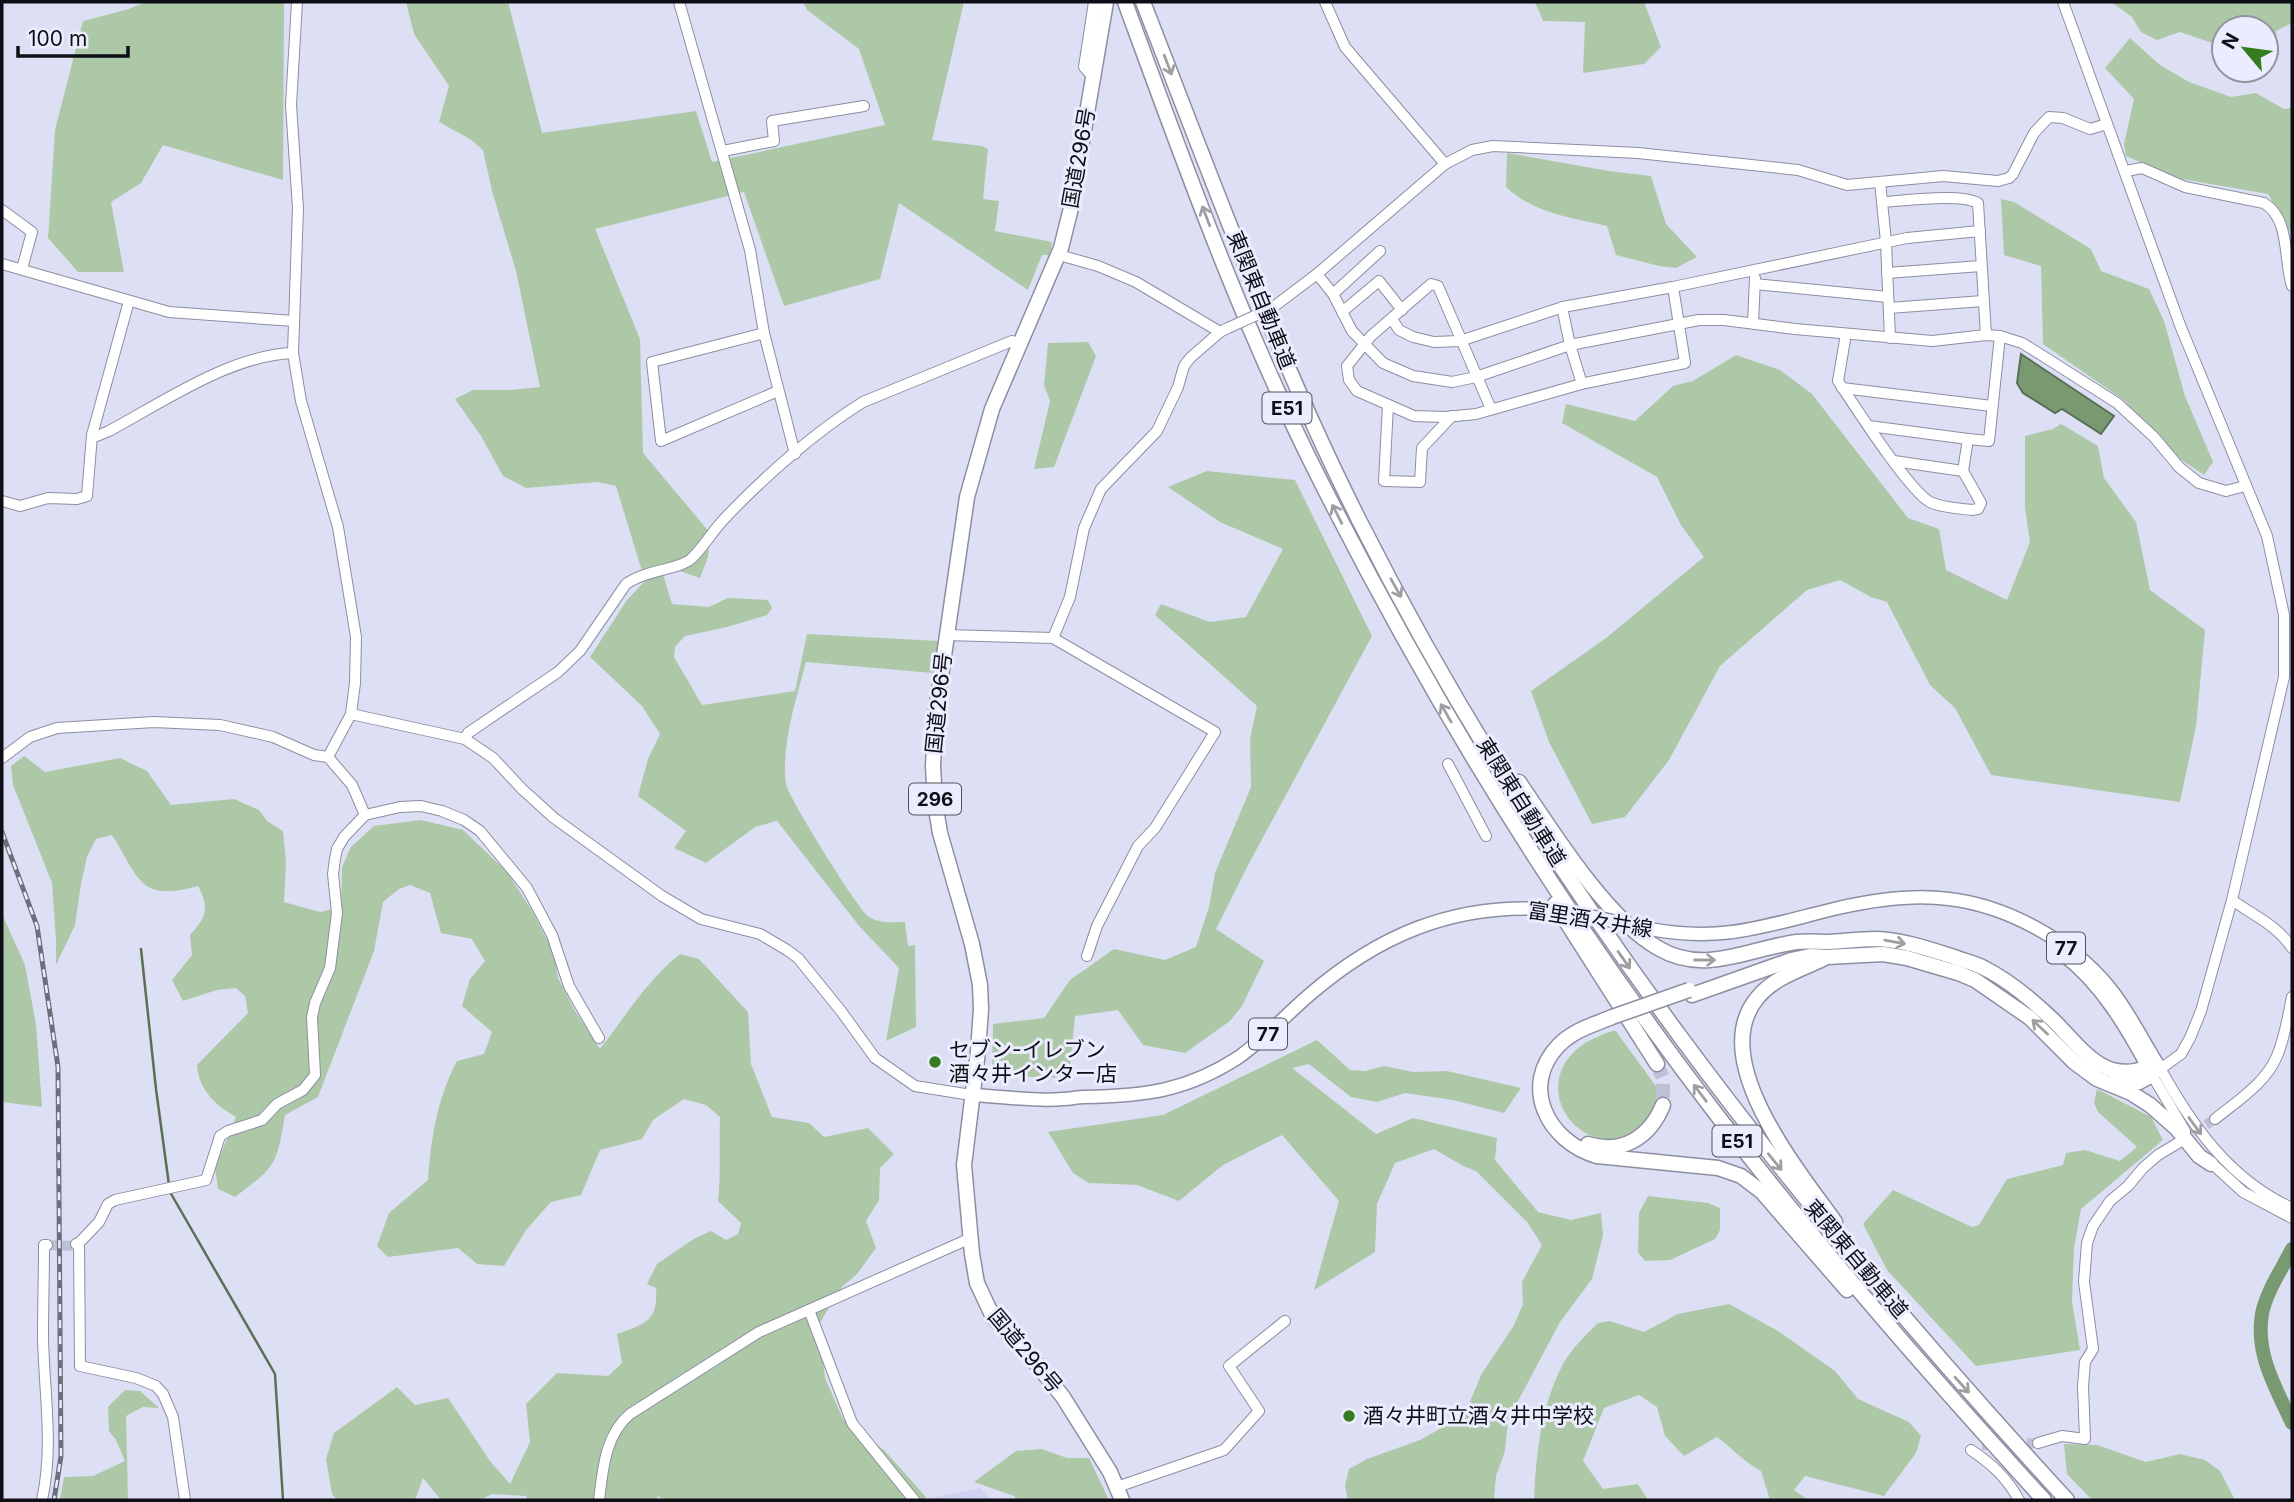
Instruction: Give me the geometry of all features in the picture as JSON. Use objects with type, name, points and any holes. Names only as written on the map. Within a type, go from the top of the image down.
[{"type":"highway","name":"国道296号","points":[[1106,2],[1070,212],[1059,255],[992,409],[967,496],[933,743],[935,803],[943,845],[972,944],[980,985],[981,1009],[964,1165],[977,1283],[993,1317],[1063,1397],[1120,1493]]},
{"type":"highway","name":"東関東自動車道","points":[[1125,2],[1247,319],[1306,451],[1418,663],[1494,793],[1605,962],[1698,1090],[1853,1283],[2044,1500]]},
{"type":"highway","name":"東関東自動車道","points":[[1143,2],[1269,325],[1321,442],[1361,523],[1444,675],[1539,832],[1665,1018],[1782,1171],[1918,1333],[2067,1500]]},
{"type":"highway","points":[[1444,675],[1592,884],[1621,918],[1657,948],[1685,959],[1702,961],[1739,957],[1793,943],[1891,941],[1938,952],[1984,968],[2032,1001],[2085,1055],[2105,1068],[2127,1072],[2153,1070]]},
{"type":"highway","points":[[1494,793],[1526,856],[1579,945],[1657,1064]]},
{"type":"highway","points":[[1690,993],[1777,955],[1807,950],[1827,942]]},
{"type":"highway","points":[[2011,1464],[1870,1317],[1751,1183],[1728,1170],[1597,1156],[1569,1144],[1548,1120],[1542,1102],[1544,1072],[1557,1047],[1574,1033],[1791,960],[1811,956],[1883,954],[1926,963],[1975,979],[2031,1018],[2074,1062],[2096,1079],[2131,1093],[2150,1105],[2172,1123],[2199,1156],[2211,1164]]},
{"type":"highway","points":[[1827,957],[1778,980],[1752,1005],[1742,1038],[1746,1068],[1760,1106],[1788,1156],[1850,1245],[1918,1333]]},
{"type":"highway","points":[[1616,1019],[1574,1043],[1561,1056],[1552,1073],[1553,1110],[1561,1125],[1574,1137],[1591,1145],[1621,1147],[1640,1137],[1654,1124],[1663,1105]]},
{"type":"highway","points":[[2090,1073],[2123,1083],[2138,1082],[2153,1070]]},
{"type":"main road","name":"富里酒々井線","points":[[971,1095],[1062,1100],[1135,1096],[1176,1087],[1223,1068],[1239,1057],[1335,974],[1385,941],[1420,926],[1457,916],[1518,908],[1544,909],[1695,935],[1733,933],[1864,902],[1923,898],[1962,906],[1995,917],[2031,934],[2065,957],[2107,1002],[2153,1070]]},
{"type":"street","points":[[297,2],[291,105],[298,208],[293,353],[301,401],[338,527],[353,615],[356,659],[351,714],[328,757]]},
{"type":"street","points":[[680,2],[750,250],[764,333],[795,454]]},
{"type":"street","points":[[1093,76],[1084,67],[1094,2]]},
{"type":"street","points":[[1325,2],[1345,47],[1446,164]]},
{"type":"street","points":[[2063,2],[2180,325],[2267,536],[2288,615],[2284,677],[2232,900],[2201,1011],[2180,1054],[2153,1070]]},
{"type":"street","points":[[723,151],[774,141],[772,121],[864,106]]},
{"type":"street","points":[[1053,638],[1070,597],[1084,528],[1101,489],[1157,431],[1178,387],[1184,366],[1224,330],[1272,308],[1317,274],[1446,164],[1472,150],[1493,146],[1638,153],[1798,170],[1840,184],[1942,176],[2006,180],[2013,174],[2034,133],[2049,117],[2063,118],[2090,129],[2107,124]]},
{"type":"street","points":[[2126,171],[2142,168],[2185,187],[2264,203],[2272,208],[2285,236],[2288,273],[2292,286]]},
{"type":"street","points":[[1880,182],[1890,338]]},
{"type":"street","points":[[1882,202],[1945,198],[1978,203],[1986,335]]},
{"type":"street","points":[[2,210],[32,232],[22,270]]},
{"type":"street","points":[[1392,319],[1399,330],[1413,337],[1434,342],[1460,341],[1562,307],[1673,287],[1885,242],[1980,231]]},
{"type":"street","points":[[1333,294],[1380,251]]},
{"type":"street","points":[[1059,255],[1098,266],[1136,282],[1224,330]]},
{"type":"street","points":[[2,264],[169,312],[294,321]]},
{"type":"street","points":[[1887,273],[1981,267]]},
{"type":"street","points":[[1753,323],[1756,270]]},
{"type":"street","points":[[1317,274],[1333,294],[1352,331],[1383,363],[1413,376],[1452,382],[1476,377],[1570,345],[1699,320],[1724,320],[1933,341],[2000,336],[2032,349],[2117,402],[2154,437],[2179,467],[2199,483],[2226,491],[2245,486]]},
{"type":"street","points":[[1342,312],[1378,281],[1402,310]]},
{"type":"street","points":[[1491,409],[1438,286],[1432,284],[1364,343],[1347,366],[1349,380],[1357,391],[1414,416],[1452,416],[1491,409],[1582,384],[1685,363],[1673,287]]},
{"type":"street","points":[[1755,284],[1888,303],[1983,301]]},
{"type":"street","points":[[2,501],[20,506],[48,498],[85,498],[92,435],[129,301]]},
{"type":"street","points":[[1562,307],[1582,384]]},
{"type":"street","points":[[764,333],[652,362],[660,441],[778,391]]},
{"type":"street","points":[[1846,334],[1838,381],[1922,497],[1932,503],[1978,509],[1980,499],[1963,471],[1968,439]]},
{"type":"street","points":[[1869,426],[1989,441],[2000,336]]},
{"type":"street","points":[[465,739],[468,733],[558,672],[580,651],[626,584],[636,576],[689,561],[724,519],[795,454],[844,414],[863,402],[1012,341],[1020,344]]},
{"type":"street","points":[[92,435],[97,436],[109,431],[242,363],[276,354],[293,353]]},
{"type":"street","points":[[1842,388],[1992,406]]},
{"type":"street","points":[[1388,405],[1384,481],[1420,482],[1422,448],[1452,416]]},
{"type":"street","points":[[1894,461],[1963,471]]},
{"type":"street","points":[[946,635],[1053,638],[1215,733],[1155,828],[1138,846],[1097,926],[1087,956]]},
{"type":"street","points":[[351,714],[465,739],[494,758],[522,789],[554,818],[662,897],[701,919],[760,934],[788,950],[798,958],[841,1011],[874,1058],[915,1086],[971,1095]]},
{"type":"street","points":[[2,758],[30,737],[57,728],[154,722],[220,725],[274,737],[314,755],[328,757],[352,785],[365,814]]},
{"type":"street","points":[[1448,764],[1486,836]]},
{"type":"street","points":[[185,1500],[173,1417],[163,1394],[156,1386],[136,1378],[80,1366],[76,1244],[99,1223],[108,1204],[115,1200],[206,1180],[220,1136],[262,1120],[277,1104],[310,1084],[315,1075],[312,1017],[330,968],[337,913],[333,874],[337,849],[344,837],[365,814],[421,806],[464,820],[480,831],[527,888],[552,935],[569,986],[599,1038]]},
{"type":"street","points":[[2232,900],[2250,914],[2272,925],[2292,948]]},
{"type":"street","points":[[2215,1119],[2252,1089],[2277,1058],[2292,997]]},
{"type":"street","points":[[2153,1070],[2183,1129],[2211,1164],[2243,1192],[2292,1218]]},
{"type":"street","points":[[2153,1070],[2193,1125],[2219,1155],[2258,1189],[2292,1208]]},
{"type":"street","points":[[2038,1443],[2062,1436],[2085,1439],[2085,1362],[2093,1349],[2084,1282],[2087,1243],[2093,1226],[2110,1201],[2128,1186],[2143,1168],[2178,1143]]},
{"type":"street","points":[[599,1500],[606,1455],[619,1423],[759,1332],[971,1238]]},
{"type":"street","points":[[42,1500],[48,1469],[43,1338],[44,1245],[47,1245]]},
{"type":"street","points":[[809,1310],[852,1423],[914,1500]]},
{"type":"street","points":[[1120,1493],[1224,1450],[1259,1411],[1229,1366],[1285,1321]]},
{"type":"street","points":[[1982,1445],[1971,1450],[1992,1464],[2020,1500]]},
{"type":"shaded area","points":[[146,2],[284,2],[283,180],[163,145],[141,183],[111,202],[124,272],[78,272],[48,238],[55,130],[83,21]]},
{"type":"shaded area","points":[[406,2],[508,2],[542,133],[696,111],[712,162],[885,125],[859,49],[807,10],[803,2],[964,2],[932,140],[988,149],[983,199],[999,201],[995,231],[1052,242],[1050,255],[1042,255],[1028,290],[899,203],[880,279],[784,306],[744,192],[595,229],[640,339],[643,453],[710,533],[708,557],[700,578],[660,564],[672,604],[709,607],[728,598],[768,600],[772,608],[767,615],[685,636],[675,647],[674,657],[702,705],[795,691],[807,634],[939,641],[933,673],[806,662],[790,722],[785,769],[789,793],[861,908],[872,919],[905,922],[908,946],[915,945],[916,1027],[886,1041],[899,968],[860,927],[777,821],[755,827],[706,863],[674,848],[686,831],[638,796],[648,759],[660,734],[642,706],[590,657],[627,600],[645,581],[616,486],[598,482],[526,488],[503,476],[481,436],[455,399],[473,390],[540,387],[516,271],[492,191],[483,150],[470,139],[439,122],[449,86],[414,34]]},
{"type":"shaded area","points":[[1535,2],[1644,2],[1661,47],[1644,64],[1583,73],[1585,22],[1543,21]]},
{"type":"shaded area","points":[[2111,2],[2292,2],[2292,23],[2280,29],[2280,14],[2210,14],[2210,42],[2180,32],[2157,40],[2141,32],[2132,17]]},
{"type":"shaded area","points":[[2130,38],[2160,65],[2189,82],[2231,97],[2256,93],[2284,109],[2292,108],[2292,235],[2268,194],[2176,178],[2126,156],[2124,144],[2134,99],[2105,68]]},
{"type":"shaded area","points":[[1507,153],[1651,176],[1666,224],[1697,257],[1676,268],[1616,255],[1607,226],[1540,209],[1506,187]]},
{"type":"shaded area","points":[[2001,199],[2014,202],[2091,249],[2101,271],[2149,289],[2164,321],[2185,396],[2213,462],[2204,475],[2180,459],[2125,401],[2043,344],[2041,266],[2004,255]]},
{"type":"shaded area","points":[[1088,342],[1096,356],[1054,467],[1034,469],[1050,401],[1044,385],[1048,343]]},
{"type":"shaded area","points":[[2021,354],[2114,416],[2101,434],[2062,409],[2055,413],[2023,393],[2017,383]]},
{"type":"shaded area","points":[[1736,355],[1780,370],[1812,394],[1908,518],[1939,529],[1946,570],[2007,600],[2030,542],[2025,508],[2025,436],[2053,429],[2061,424],[2098,446],[2104,478],[2136,522],[2150,590],[2205,630],[2196,726],[2180,802],[1991,775],[1955,708],[1930,685],[1887,602],[1871,597],[1840,580],[1807,590],[1720,666],[1669,760],[1625,817],[1592,824],[1549,742],[1531,691],[1606,638],[1704,557],[1681,525],[1657,477],[1562,423],[1566,404],[1635,421],[1673,386],[1693,381]]},
{"type":"shaded area","points":[[1207,471],[1295,480],[1372,636],[1216,929],[1264,961],[1242,1006],[1230,1021],[1185,1053],[1143,1045],[1118,1010],[1075,1016],[1069,1078],[992,1076],[993,1024],[1044,1018],[1070,980],[1114,949],[1165,960],[1196,947],[1209,907],[1215,873],[1251,787],[1250,739],[1257,706],[1155,615],[1161,604],[1210,622],[1246,617],[1283,549],[1220,522],[1168,487]]},
{"type":"shaded area","points":[[24,756],[45,772],[120,758],[147,771],[171,805],[234,799],[259,810],[267,821],[283,831],[286,862],[284,902],[320,912],[341,907],[342,867],[351,847],[374,826],[421,820],[463,830],[506,871],[531,909],[554,953],[558,978],[600,1049],[668,964],[680,954],[699,959],[748,1012],[751,1064],[772,1117],[809,1123],[824,1137],[868,1128],[894,1154],[880,1168],[879,1200],[866,1221],[876,1248],[857,1274],[842,1287],[819,1324],[825,1378],[843,1419],[885,1451],[926,1497],[925,1500],[665,1500],[657,1496],[657,1500],[527,1500],[526,1496],[492,1494],[480,1500],[441,1500],[423,1478],[415,1500],[337,1500],[332,1494],[326,1459],[334,1433],[397,1387],[415,1405],[448,1398],[490,1461],[510,1484],[530,1442],[526,1404],[557,1373],[608,1376],[622,1363],[617,1334],[643,1324],[655,1308],[656,1288],[647,1284],[657,1264],[695,1238],[711,1231],[726,1240],[738,1234],[741,1223],[718,1201],[720,1117],[706,1105],[684,1099],[653,1120],[642,1139],[600,1150],[581,1195],[551,1202],[526,1230],[504,1266],[477,1264],[458,1248],[388,1257],[377,1246],[389,1213],[428,1180],[436,1119],[450,1075],[457,1061],[484,1054],[492,1032],[462,1006],[470,979],[485,961],[472,939],[441,933],[430,893],[410,885],[399,889],[383,902],[374,951],[318,1097],[285,1115],[276,1156],[259,1178],[235,1197],[218,1189],[215,1168],[236,1117],[209,1096],[201,1082],[197,1065],[248,1013],[245,996],[236,988],[217,990],[183,1001],[172,980],[192,955],[190,935],[203,918],[205,907],[202,894],[198,886],[163,891],[152,888],[135,874],[112,835],[96,839],[87,857],[75,925],[56,965],[52,883],[13,785],[11,766]]},
{"type":"shaded area","points":[[2,914],[25,965],[36,1024],[42,1107],[2,1102]]},
{"type":"shaded area","points":[[1615,1030],[1658,1089],[1651,1115],[1641,1127],[1622,1137],[1603,1139],[1585,1133],[1571,1121],[1561,1105],[1558,1087],[1562,1068],[1576,1050]]},
{"type":"shaded area","points":[[1317,1040],[1350,1070],[1365,1071],[1384,1066],[1413,1072],[1447,1071],[1521,1088],[1504,1113],[1453,1100],[1405,1093],[1377,1102],[1351,1097],[1309,1064],[1292,1068],[1376,1134],[1413,1118],[1497,1138],[1495,1160],[1538,1212],[1571,1220],[1601,1213],[1603,1235],[1592,1279],[1560,1322],[1508,1420],[1505,1451],[1496,1476],[1494,1500],[1348,1500],[1345,1486],[1349,1469],[1367,1459],[1420,1440],[1459,1418],[1469,1404],[1482,1373],[1513,1327],[1523,1304],[1522,1282],[1542,1245],[1527,1222],[1476,1171],[1434,1149],[1395,1163],[1377,1204],[1375,1252],[1314,1290],[1339,1201],[1282,1135],[1223,1165],[1179,1201],[1137,1185],[1089,1183],[1073,1173],[1048,1132],[1163,1115]]},
{"type":"shaded area","points":[[2097,1089],[2151,1117],[2163,1140],[2081,1209],[2074,1248],[2072,1301],[2080,1350],[1976,1366],[1887,1270],[1863,1224],[1893,1190],[1972,1227],[1979,1225],[2007,1179],[2063,1165],[2066,1153],[2085,1150],[2120,1161],[2137,1147],[2098,1112],[2094,1103]]},
{"type":"shaded area","points":[[1648,1196],[1708,1203],[1720,1208],[1720,1230],[1715,1239],[1670,1260],[1645,1261],[1638,1252],[1639,1213]]},
{"type":"shaded area","points":[[1729,1304],[1778,1331],[1835,1371],[1858,1399],[1909,1422],[1921,1436],[1916,1453],[1884,1496],[1805,1476],[1794,1490],[1808,1500],[1770,1500],[1761,1471],[1717,1437],[1684,1456],[1665,1436],[1657,1407],[1639,1395],[1604,1408],[1583,1461],[1603,1489],[1638,1484],[1648,1500],[1534,1500],[1538,1448],[1549,1396],[1566,1358],[1589,1332],[1598,1323],[1610,1321],[1644,1332],[1678,1314]]},
{"type":"shaded area","points":[[125,1390],[140,1391],[159,1408],[143,1407],[126,1416],[128,1500],[60,1500],[64,1477],[93,1476],[125,1461],[109,1431],[108,1407]]},
{"type":"shaded area","points":[[2064,1444],[2097,1445],[2146,1462],[2180,1454],[2205,1460],[2220,1471],[2235,1500],[2092,1500],[2067,1474]]},
{"type":"shaded area","points":[[1042,1449],[1067,1458],[1089,1458],[1109,1500],[1017,1500],[1014,1496],[974,1482],[1016,1451]]},
{"type":"shaded area","points":[[980,1488],[993,1500],[930,1500],[931,1498]]},
{"type":"waterway","points":[[141,949],[169,1185]]},
{"type":"waterway","points":[[170,1192],[275,1374],[283,1500]]},
{"type":"waterway","points":[[2292,1249],[2267,1297],[2261,1329],[2261,1343],[2268,1370],[2292,1423]]},
{"type":"tunnel","points":[[1657,1064],[1663,1078],[1663,1105]]},
{"type":"tunnel","points":[[2181,1141],[2215,1119]]},
{"type":"tunnel","points":[[47,1245],[72,1246]]},
{"type":"tunnel","points":[[1982,1445],[2038,1443]]},
{"type":"railway","points":[[2,832],[37,926],[58,1067],[61,1456],[54,1500]]},
{"type":"place","name":"セブン-イレブン 酒々井インター店","points":[[935,1062]]},
{"type":"place","name":"酒々井町立酒々井中学校","points":[[1349,1416]]}]
